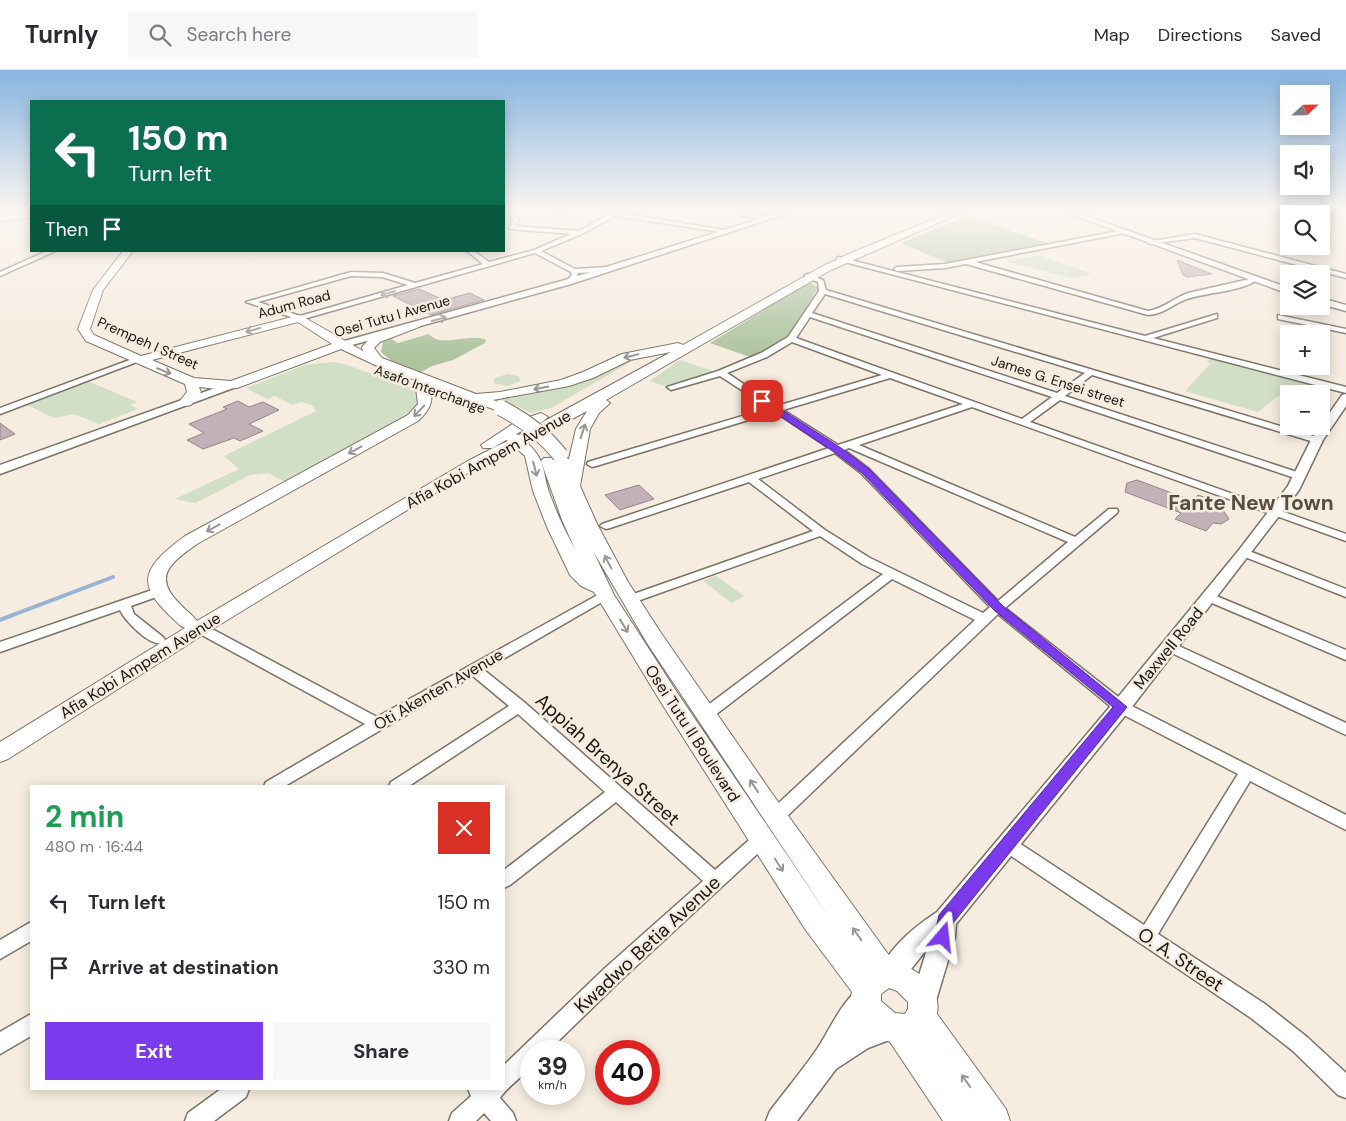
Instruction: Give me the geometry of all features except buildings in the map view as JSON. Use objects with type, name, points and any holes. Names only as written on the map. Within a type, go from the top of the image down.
[{"type":"main road","name":"Prempeh I Street","points":[[123,258],[98,290],[84,329],[85,333],[90,338],[190,382],[232,385]]},
{"type":"main road","name":"Afia Kobi Ampem Avenue","points":[[513,437],[522,424],[565,408],[841,259]]},
{"type":"main road","name":"Afia Kobi Ampem Avenue","points":[[0,753],[194,625],[422,487],[513,437],[556,423],[810,276]]},
{"type":"main road","name":"Adum Road","points":[[138,360],[300,318]]},
{"type":"main road","name":"Asafo Interchange","points":[[300,318],[318,328],[341,345],[379,362],[423,388],[482,407],[504,417],[536,440],[555,458]]},
{"type":"main road","points":[[379,362],[369,352],[368,347],[371,343],[376,339],[415,325]]},
{"type":"main road","name":"Osei Tutu I Avenue","points":[[232,385],[341,345]]},
{"type":"main road","points":[[474,396],[490,397],[564,383],[588,375],[626,357],[678,347]]},
{"type":"main road","name":"Asafo Interchange","points":[[292,363],[322,359],[342,360],[474,396],[524,419],[545,435],[555,458]]},
{"type":"main road","points":[[574,490],[581,430],[595,409],[648,375],[667,359]]},
{"type":"main road","points":[[186,402],[194,392],[190,382]]},
{"type":"main road","points":[[194,625],[166,603],[154,582],[158,571],[176,550],[413,418],[425,405],[427,399],[423,388]]},
{"type":"main road","points":[[513,437],[532,455],[541,491],[555,527],[580,575],[603,591]]},
{"type":"main road","name":"Osei Tutu II Boulevard","points":[[555,458],[574,490],[577,519],[775,818],[877,983]]},
{"type":"main road","name":"Osei Tutu II Boulevard","points":[[555,458],[603,591],[815,920],[877,983]]},
{"type":"main road","name":"Afia Kobi Ampem Avenue","points":[[0,737],[158,640],[194,625]]},
{"type":"main road","points":[[908,1020],[920,994],[912,984],[902,977],[877,983],[869,1010],[877,1020],[908,1020],[994,1121]]},
{"type":"main road","points":[[908,1020],[962,1121]]},
{"type":"street","points":[[0,274],[36,258]]},
{"type":"street","points":[[480,258],[489,265]]},
{"type":"street","name":"Adum Road","points":[[300,318],[512,258]]},
{"type":"street","points":[[549,258],[574,271],[607,270]]},
{"type":"street","name":"Osei Tutu I Avenue","points":[[341,345],[568,282],[643,258]]},
{"type":"street","points":[[882,270],[945,266],[987,258]]},
{"type":"street","points":[[1194,258],[1280,288]]},
{"type":"street","points":[[1278,258],[1346,276]]},
{"type":"street","points":[[841,259],[1346,390]]},
{"type":"street","points":[[967,262],[1148,313],[1158,312],[1191,294],[1230,287],[1254,280]]},
{"type":"street","points":[[900,274],[910,269]]},
{"type":"street","points":[[568,282],[575,275],[574,271]]},
{"type":"street","points":[[300,318],[250,302],[351,274],[383,275],[414,285]]},
{"type":"street","points":[[671,387],[721,373],[764,355],[791,339],[823,291],[822,283],[810,276]]},
{"type":"street","points":[[823,291],[1317,440]]},
{"type":"street","points":[[1330,304],[1346,308]]},
{"type":"street","name":"James G. Ensei street","points":[[809,314],[1299,476]]},
{"type":"street","points":[[1145,338],[1214,316]]},
{"type":"street","points":[[1281,317],[1346,331]]},
{"type":"street","points":[[791,339],[1346,538]]},
{"type":"street","points":[[0,411],[138,360]]},
{"type":"street","points":[[1024,422],[1091,372]]},
{"type":"street","points":[[721,373],[838,450],[865,471],[999,609],[1121,707],[1346,824]]},
{"type":"street","points":[[592,464],[890,375]]},
{"type":"street","name":"Osei Tutu I Avenue","points":[[0,470],[232,385]]},
{"type":"street","points":[[1274,512],[1289,493],[1317,440],[1346,397]]},
{"type":"street","points":[[606,526],[971,404]]},
{"type":"street","points":[[851,445],[1077,542]]},
{"type":"street","points":[[751,478],[821,532],[866,561],[984,619]]},
{"type":"street","points":[[775,818],[984,619],[999,609],[1113,512]]},
{"type":"street","name":"Maxwell Road","points":[[826,1060],[837,1039],[877,983],[915,942],[928,930],[945,920],[1209,598],[1274,512]]},
{"type":"street","points":[[629,600],[821,532]]},
{"type":"street","points":[[1244,553],[1346,592]]},
{"type":"street","points":[[705,715],[891,574]]},
{"type":"street","name":"Oti Akenten Avenue","points":[[274,785],[474,669],[603,591]]},
{"type":"street","points":[[0,647],[158,592]]},
{"type":"street","points":[[1209,598],[1346,655]]},
{"type":"street","points":[[124,605],[129,616],[158,640]]},
{"type":"street","points":[[194,625],[328,699],[378,724]]},
{"type":"street","points":[[1168,646],[1346,729]]},
{"type":"street","name":"Appiah Brenya Street","points":[[474,669],[519,706],[715,881]]},
{"type":"street","points":[[399,785],[519,706]]},
{"type":"street","points":[[1147,936],[1247,773]]},
{"type":"street","points":[[505,879],[616,793]]},
{"type":"street","name":"Kwadwo Betia Avenue","points":[[544,1040],[612,975],[762,839]]},
{"type":"street","name":"O. A. Street","points":[[1007,844],[1258,1011],[1300,1044],[1346,1087]]},
{"type":"street","name":"Maxwell Road","points":[[908,1020],[943,937],[945,920]]},
{"type":"street","points":[[0,950],[30,933]]},
{"type":"street","points":[[780,1121],[826,1060],[861,1037],[908,1020]]},
{"type":"street","points":[[0,1044],[30,1025]]},
{"type":"street","name":"Kwadwo Betia Avenue","points":[[505,1079],[520,1064]]},
{"type":"street","points":[[196,1121],[237,1090]]},
{"type":"street","points":[[460,1121],[486,1092],[505,1121]]},
{"type":"green space","points":[[936,258],[979,258],[950,264]]},
{"type":"green space","points":[[1024,258],[1046,258],[1092,274],[1072,278],[1008,262]]},
{"type":"green space","points":[[810,282],[818,288],[793,330],[785,339],[750,357],[710,343]]},
{"type":"green space","points":[[429,334],[441,340],[479,338],[486,340],[485,343],[453,360],[432,366],[421,372],[392,361],[381,352],[384,339],[392,336],[396,337],[391,339],[398,343]]},
{"type":"green space","points":[[641,356],[551,408],[532,413],[500,399],[561,387],[617,362]]},
{"type":"green space","points":[[1211,358],[1314,385],[1280,385],[1280,396],[1258,412],[1185,391],[1211,363],[1207,362]]},
{"type":"green space","points":[[680,360],[713,371],[664,386],[650,381]]},
{"type":"green space","points":[[334,362],[411,388],[417,394],[417,404],[408,413],[285,482],[269,473],[250,475],[195,503],[175,499],[239,469],[224,456],[316,411],[312,405],[301,402],[292,405],[275,396],[267,399],[246,388],[305,365]]},
{"type":"green space","points":[[507,374],[518,376],[521,381],[507,386],[493,383],[495,378]]},
{"type":"green space","points":[[90,382],[137,402],[130,405],[138,409],[99,424],[74,414],[54,418],[27,405]]},
{"type":"green space","points":[[716,576],[744,596],[732,603],[703,581]]},
{"type":"waterway","points":[[0,620],[113,577]]},
{"type":"district","name":"Fante New Town","points":[[1251,503]]},
{"type":"route","points":[[762,401],[838,450],[865,471],[999,609],[1121,707],[945,920],[943,937]]}]
